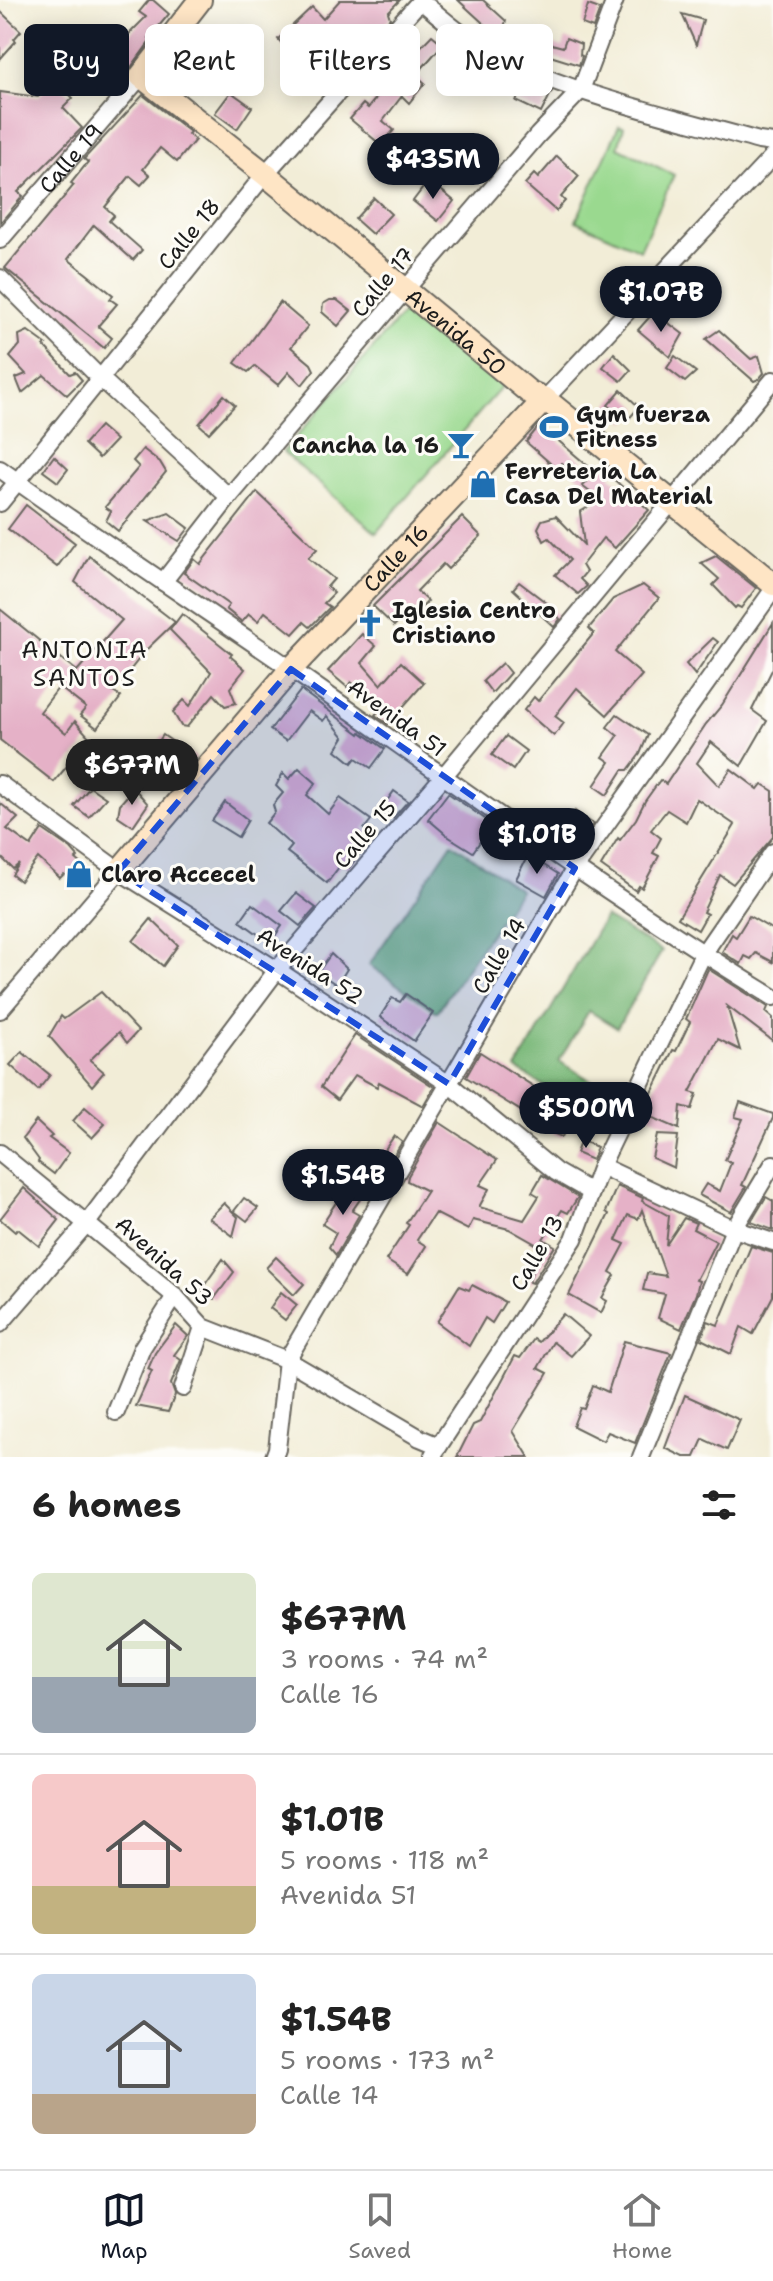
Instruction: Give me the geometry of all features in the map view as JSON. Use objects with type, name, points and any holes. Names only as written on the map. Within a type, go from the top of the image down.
[{"type":"street","name":"Calle 19","points":[[0,240],[141,76],[200,0]]},
{"type":"street","points":[[421,0],[468,39],[521,67],[581,90],[773,143]]},
{"type":"street","name":"Calle 18","points":[[0,503],[265,174],[421,0]]},
{"type":"street","name":"Calle 17","points":[[163,582],[229,497],[538,135],[581,90],[615,0]]},
{"type":"street","name":"Avenida 50","points":[[141,76],[529,392],[545,399],[773,584]]},
{"type":"street","name":"Calle 16","points":[[0,1010],[291,669],[773,156]]},
{"type":"street","points":[[0,278],[100,378],[229,497]]},
{"type":"street","name":"Calle 15","points":[[0,1324],[87,1223],[277,970],[442,778],[773,380]]},
{"type":"street","name":"Avenida 51","points":[[0,469],[291,669],[442,778],[703,954],[773,997]]},
{"type":"street","name":"Calle 14","points":[[287,1360],[575,868],[773,590]]},
{"type":"street","name":"Avenida 52","points":[[0,784],[119,871],[277,970],[449,1084],[556,1172],[591,1192]]},
{"type":"street","name":"Calle 13","points":[[436,1453],[574,1239],[601,1166],[703,954],[773,852]]},
{"type":"street","name":"Avenida 53","points":[[0,1153],[175,1296],[203,1327],[287,1360],[436,1453]]},
{"type":"street","points":[[641,1457],[734,1229],[773,1164]]},
{"type":"street","points":[[601,1166],[734,1229],[773,1242]]},
{"type":"street","points":[[116,1412],[142,1348],[175,1296]]},
{"type":"street","points":[[183,1388],[203,1327]]},
{"type":"street","points":[[274,1457],[287,1360]]},
{"type":"highlighted area","points":[[291,669],[575,868],[449,1084],[119,871]]},
{"type":"green space","points":[[619,126],[624,127],[618,147],[674,175],[640,250],[576,221]]},
{"type":"green space","points":[[412,303],[505,383],[376,533],[283,452]]},
{"type":"green space","points":[[452,843],[520,890],[437,1012],[369,965]]},
{"type":"green space","points":[[605,917],[662,951],[617,1028],[589,1011],[559,1061],[595,1083],[587,1112],[516,1069]]},
{"type":"building","points":[[149,0],[153,0],[169,14],[161,24],[145,24],[145,48],[129,70],[129,34],[146,17],[139,12]]},
{"type":"building","points":[[340,0],[400,0],[388,12],[390,18],[385,24],[294,24],[312,7],[323,19]]},
{"type":"building","points":[[458,0],[483,0],[506,21],[505,24],[484,24]]},
{"type":"building","points":[[588,5],[600,9],[593,28],[582,24]]},
{"type":"building","points":[[0,11],[21,31],[0,59]]},
{"type":"building","points":[[682,14],[703,20],[696,45]]},
{"type":"building","points":[[432,35],[436,38],[436,52],[420,70],[420,47]]},
{"type":"building","points":[[566,38],[581,44],[579,65],[553,57],[553,44],[563,47]]},
{"type":"building","points":[[0,92],[38,97],[71,96],[73,98],[63,108],[82,128],[18,192],[23,196],[0,223]]},
{"type":"building","points":[[143,95],[190,132],[188,134],[195,140],[177,162],[160,148],[143,169],[150,175],[141,185],[130,176],[105,207],[114,215],[109,221],[142,250],[133,260],[94,225],[68,259],[113,295],[110,299],[117,304],[98,326],[112,338],[104,348],[5,268],[74,185],[71,183],[88,162],[84,159]]},
{"type":"building","points":[[228,96],[237,96],[252,107],[237,129],[215,113]]},
{"type":"building","points":[[378,96],[402,96],[383,121],[394,130],[381,145],[350,119],[363,104],[368,108]]},
{"type":"building","points":[[402,96],[415,96],[409,103]]},
{"type":"building","points":[[518,96],[550,96],[541,113],[516,101]]},
{"type":"building","points":[[557,156],[579,176],[561,197],[565,201],[556,211],[525,184],[534,174],[538,178]]},
{"type":"building","points":[[429,180],[454,201],[438,221],[413,201]]},
{"type":"building","points":[[374,198],[391,214],[372,234],[355,219]]},
{"type":"building","points":[[337,300],[351,311],[338,326],[322,312],[323,304]]},
{"type":"building","points":[[280,302],[308,326],[291,347],[314,370],[302,385],[289,372],[278,385],[255,366],[248,372],[235,363]]},
{"type":"building","points":[[654,312],[683,334],[670,357],[638,330]]},
{"type":"building","points":[[719,330],[751,359],[759,356],[764,373],[759,379],[754,381],[706,339]]},
{"type":"building","points":[[28,331],[46,344],[44,346],[70,374],[75,372],[82,380],[67,395],[44,375],[22,393],[16,378],[26,374],[10,357],[20,345],[19,335]]},
{"type":"building","points":[[614,353],[631,370],[621,381],[603,367]]},
{"type":"building","points":[[675,356],[696,372],[685,382],[667,368]]},
{"type":"building","points":[[621,390],[639,407],[626,422],[608,405]]},
{"type":"building","points":[[224,395],[235,405],[209,433],[199,424]]},
{"type":"building","points":[[540,425],[595,472],[602,464],[613,472],[610,476],[649,510],[615,548],[603,538],[582,565],[586,572],[580,579],[587,586],[578,594],[555,575],[570,560],[549,538],[544,541],[538,528],[542,520],[556,516],[584,545],[580,512],[600,500],[582,486],[586,482],[562,463],[557,469],[526,442]]},
{"type":"building","points":[[100,426],[116,440],[99,458],[84,444]]},
{"type":"building","points":[[143,449],[160,462],[166,472],[118,531],[106,521],[111,511],[105,507],[139,467],[133,461]]},
{"type":"building","points":[[54,456],[68,469],[58,482],[43,471]]},
{"type":"building","points":[[257,492],[317,549],[308,558],[334,579],[327,587],[334,593],[324,603],[330,607],[310,627],[304,622],[293,634],[265,612],[258,621],[249,614],[242,622],[226,609],[229,605],[184,573],[194,559],[200,564]]},
{"type":"building","points":[[26,505],[75,543],[57,567],[8,529]]},
{"type":"building","points":[[169,513],[189,528],[179,541],[147,521]]},
{"type":"building","points":[[462,517],[481,536],[448,569],[443,564],[417,591],[428,601],[416,614],[411,609],[394,626],[373,606]]},
{"type":"building","points":[[89,556],[175,622],[146,650],[113,692],[121,697],[97,728],[80,715],[86,708],[59,687],[40,712],[66,733],[75,721],[90,738],[54,782],[0,740],[0,609],[77,671],[122,620],[75,582]]},
{"type":"building","points":[[716,556],[756,588],[741,608],[735,608],[713,585],[719,579],[701,563]]},
{"type":"building","points":[[519,582],[548,604],[560,619],[554,627],[513,589]]},
{"type":"building","points":[[643,585],[659,598],[615,652],[642,675],[607,715],[577,688],[555,716],[564,723],[554,736],[524,710],[534,697],[538,701],[594,633],[589,628],[613,599]]},
{"type":"building","points":[[182,614],[232,654],[230,656],[245,669],[230,688],[236,703],[225,706],[214,694],[187,727],[181,726],[173,712],[184,700],[190,706],[211,672],[170,630]]},
{"type":"building","points":[[773,623],[773,668],[752,710],[767,721],[741,766],[711,742],[697,763],[719,786],[731,769],[758,789],[762,784],[773,791],[773,837],[733,884],[720,875],[703,912],[707,914],[698,930],[678,918],[735,825],[697,799],[686,822],[667,810],[651,830],[661,838],[653,853],[659,856],[642,888],[639,886],[636,891],[601,866],[660,780],[666,784],[722,705]]},
{"type":"building","points":[[362,634],[376,646],[362,663],[381,685],[401,662],[424,683],[388,724],[375,715],[381,708],[351,682],[347,687],[328,671]]},
{"type":"building","points":[[713,638],[718,642],[695,675],[686,664]]},
{"type":"building","points":[[502,663],[510,673],[492,693],[483,681]]},
{"type":"building","points":[[301,690],[385,749],[371,768],[356,758],[352,763],[336,750],[344,737],[327,716],[323,721],[309,711],[286,741],[270,730]]},
{"type":"building","points":[[617,714],[648,735],[640,754],[628,770],[623,770],[607,795],[594,786],[610,762],[603,757],[618,736],[607,727]]},
{"type":"building","points":[[163,735],[196,758],[189,767],[167,754],[141,785],[133,780]]},
{"type":"building","points":[[506,736],[526,751],[513,770],[492,755]]},
{"type":"building","points":[[299,768],[316,783],[307,795],[328,814],[340,798],[371,820],[364,829],[373,837],[349,868],[342,863],[327,883],[287,852],[292,846],[266,823],[275,812],[273,805],[283,793],[276,786],[283,773],[289,779]]},
{"type":"building","points":[[90,787],[106,798],[89,817],[74,806]]},
{"type":"building","points":[[134,788],[148,804],[133,826],[118,816],[120,804]]},
{"type":"building","points":[[394,791],[408,801],[393,818],[382,808]]},
{"type":"building","points":[[448,793],[492,824],[473,852],[428,819]]},
{"type":"building","points":[[225,802],[248,820],[238,837],[212,821]]},
{"type":"building","points":[[0,803],[18,818],[7,829],[31,846],[42,829],[71,849],[78,857],[76,859],[92,873],[80,885],[64,874],[60,878],[38,858],[20,881],[12,875],[19,864],[13,869],[0,856]]},
{"type":"building","points":[[575,811],[593,824],[583,838],[565,828]]},
{"type":"building","points":[[528,855],[558,874],[546,896],[516,879]]},
{"type":"building","points":[[296,893],[316,908],[300,926],[281,911]]},
{"type":"building","points":[[252,904],[282,926],[270,943],[240,921]]},
{"type":"building","points":[[749,916],[773,930],[773,962],[756,953],[751,959],[745,956],[741,964],[722,952],[732,934],[736,937]]},
{"type":"building","points":[[151,919],[178,945],[163,966],[133,941]]},
{"type":"building","points":[[331,954],[347,969],[337,985],[318,972]]},
{"type":"building","points":[[708,969],[768,1007],[766,1012],[773,1018],[773,1041],[727,1006],[740,1050],[718,1039],[690,1092],[697,1094],[692,1109],[681,1106],[679,1129],[642,1113],[690,1022],[686,1019]]},
{"type":"building","points":[[101,992],[138,1031],[127,1043],[119,1032],[90,1060],[104,1072],[92,1086],[49,1036],[61,1016],[64,1019]]},
{"type":"building","points":[[406,994],[433,1013],[414,1041],[380,1017],[392,998],[400,1002]]},
{"type":"building","points":[[355,1035],[434,1087],[423,1106],[379,1082],[377,1087],[355,1075],[337,1100],[321,1087]]},
{"type":"building","points":[[22,1052],[50,1075],[38,1090],[10,1065]]},
{"type":"building","points":[[480,1052],[539,1090],[535,1095],[573,1111],[562,1137],[535,1126],[537,1121],[466,1077]]},
{"type":"building","points":[[740,1102],[773,1114],[773,1118],[742,1185],[746,1187],[731,1212],[699,1195],[706,1184],[720,1191],[731,1163],[725,1160],[743,1119],[735,1117]]},
{"type":"building","points":[[85,1107],[105,1124],[92,1138],[73,1121]]},
{"type":"building","points":[[36,1121],[52,1136],[49,1138],[69,1153],[54,1174],[38,1162],[23,1138]]},
{"type":"building","points":[[439,1122],[497,1160],[480,1185],[489,1189],[479,1207],[524,1220],[539,1196],[532,1192],[542,1175],[578,1197],[568,1213],[562,1210],[543,1239],[555,1246],[532,1283],[529,1282],[539,1246],[509,1229],[473,1220],[468,1230],[435,1213],[417,1240],[426,1246],[408,1274],[386,1260],[427,1191],[407,1181]]},
{"type":"building","points":[[657,1135],[678,1136],[674,1168],[652,1158]]},
{"type":"building","points":[[394,1136],[402,1142],[389,1163],[380,1157]]},
{"type":"building","points":[[581,1140],[597,1147],[592,1160],[576,1153]]},
{"type":"building","points":[[351,1183],[365,1192],[352,1211],[359,1215],[336,1255],[329,1247],[336,1233],[322,1224],[337,1201],[343,1205]]},
{"type":"building","points":[[617,1186],[643,1198],[642,1201],[669,1216],[666,1245],[684,1218],[696,1223],[693,1229],[716,1241],[696,1280],[699,1281],[696,1294],[681,1329],[658,1318],[665,1294],[643,1290],[647,1273],[666,1276],[642,1210],[638,1219],[628,1215],[616,1240],[625,1244],[610,1272],[615,1275],[602,1298],[607,1301],[601,1313],[569,1295],[609,1214],[606,1212]]},
{"type":"building","points":[[24,1188],[59,1220],[39,1246],[0,1219]]},
{"type":"building","points":[[766,1197],[773,1201],[773,1230],[751,1222]]},
{"type":"building","points":[[244,1198],[258,1208],[247,1221],[234,1211]]},
{"type":"building","points":[[224,1203],[238,1217],[233,1236],[209,1218]]},
{"type":"building","points":[[751,1246],[773,1253],[773,1296],[753,1334],[741,1327],[731,1354],[701,1339],[708,1321],[718,1325]]},
{"type":"building","points":[[276,1257],[304,1284],[294,1295],[266,1268]]},
{"type":"building","points":[[223,1259],[234,1272],[214,1299],[201,1290]]},
{"type":"building","points":[[472,1285],[505,1302],[492,1323],[485,1318],[469,1346],[437,1322],[459,1286],[469,1290]]},
{"type":"building","points":[[281,1292],[297,1305],[285,1320],[270,1308]]},
{"type":"building","points":[[563,1314],[589,1336],[571,1356],[553,1342],[538,1368],[548,1373],[513,1431],[529,1457],[457,1457],[473,1425],[480,1422],[515,1356],[520,1358],[534,1339],[539,1342]]},
{"type":"building","points":[[176,1325],[188,1336],[174,1355],[181,1360],[171,1384],[175,1395],[168,1412],[136,1406],[152,1371],[148,1369],[155,1353]]},
{"type":"building","points":[[624,1341],[671,1353],[635,1443],[608,1432],[603,1441],[573,1426],[580,1408],[584,1409],[593,1385],[608,1392]]},
{"type":"building","points":[[685,1395],[740,1420],[727,1450],[703,1439],[695,1457],[684,1457],[665,1448]]},
{"type":"place","name":"Gym fuerza Fitness","points":[[554,427]]},
{"type":"place","name":"Cancha la 16","points":[[461,445]]},
{"type":"place","name":"Ferreteria La Casa Del Material","points":[[483,484]]},
{"type":"place","name":"Iglesia Centro Cristiano","points":[[370,623]]},
{"type":"place","name":"Claro Accecel","points":[[79,874]]},
{"type":"district","name":"ANTONIA SANTOS","points":[[85,664]]}]
